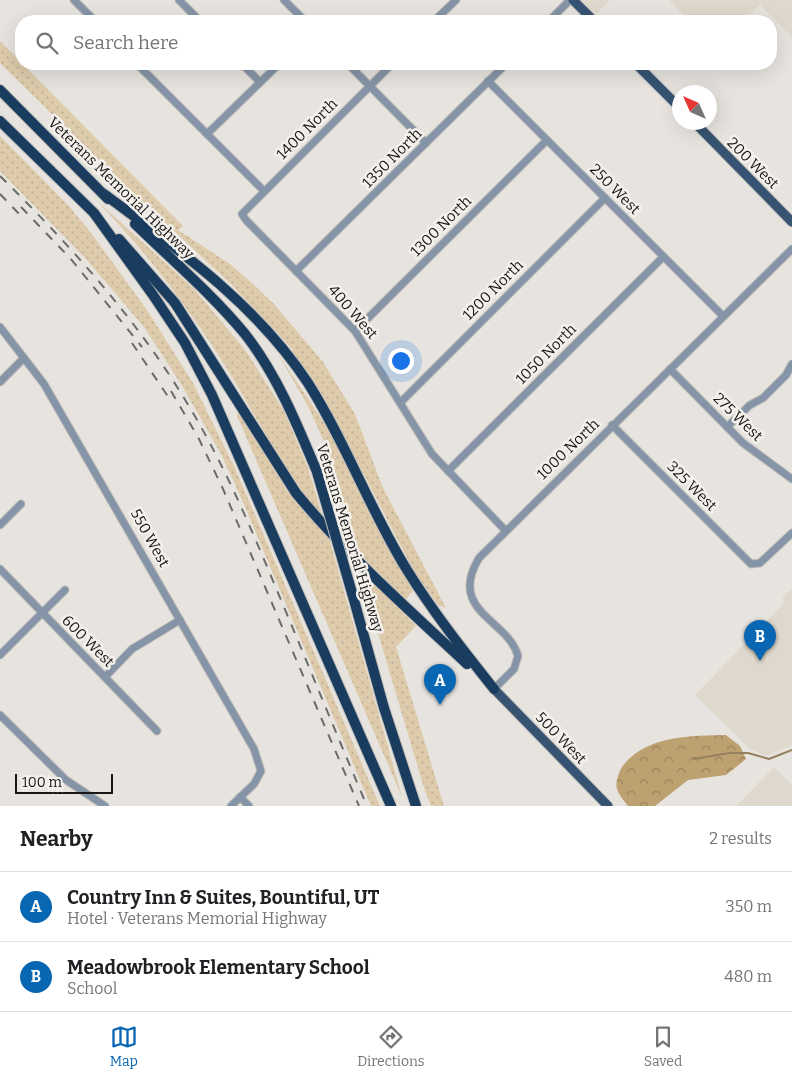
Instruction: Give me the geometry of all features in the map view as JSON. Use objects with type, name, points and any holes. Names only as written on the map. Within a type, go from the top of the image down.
[{"type":"highway","name":"Veterans Memorial Highway","points":[[0,90],[104,194],[221,306],[246,336],[275,380],[317,472],[384,708],[416,806]]},
{"type":"highway","points":[[0,121],[131,251],[175,303],[277,466],[318,520],[376,579],[494,689]]},
{"type":"highway","points":[[104,194],[187,257],[236,300],[285,354],[307,383],[338,436],[406,569],[445,628],[494,689]]},
{"type":"highway","points":[[94,213],[154,295],[212,395],[391,806]]},
{"type":"main road","points":[[572,0],[588,15]]},
{"type":"main road","points":[[642,70],[672,100]]},
{"type":"main road","name":"200 West","points":[[702,130],[792,222]]},
{"type":"main road","name":"500 West","points":[[494,689],[608,806]]},
{"type":"street","points":[[74,0],[89,15]]},
{"type":"street","points":[[179,0],[194,15]]},
{"type":"street","points":[[284,0],[299,15]]},
{"type":"street","points":[[440,15],[456,0]]},
{"type":"street","points":[[556,15],[572,0]]},
{"type":"street","points":[[143,70],[264,191]]},
{"type":"street","points":[[248,70],[260,82]]},
{"type":"street","points":[[208,134],[272,70]]},
{"type":"street","points":[[354,70],[426,143]]},
{"type":"street","name":"1400 North","points":[[242,214],[386,70]]},
{"type":"street","name":"1350 North","points":[[296,272],[500,70]]},
{"type":"street","name":"250 West","points":[[488,81],[723,316]]},
{"type":"street","name":"1300 North","points":[[355,331],[547,140]]},
{"type":"street","name":"1200 North","points":[[401,402],[605,198]]},
{"type":"street","name":"400 West","points":[[242,214],[355,331],[432,454],[505,530]]},
{"type":"street","name":"1000 North","points":[[494,689],[514,669],[518,656],[514,645],[476,605],[470,578],[479,558],[505,530],[792,249]]},
{"type":"street","name":"1050 North","points":[[448,471],[664,257]]},
{"type":"street","name":"550 West","points":[[0,327],[44,384],[254,748],[262,771],[254,784],[240,797]]},
{"type":"street","points":[[0,382],[24,358]]},
{"type":"street","name":"275 West","points":[[670,369],[748,448],[792,479]]},
{"type":"street","points":[[727,427],[747,407],[763,398],[791,369]]},
{"type":"street","name":"325 West","points":[[612,425],[746,560],[754,565],[763,561],[792,532]]},
{"type":"street","points":[[0,525],[21,504]]},
{"type":"street","name":"600 West","points":[[0,569],[157,731]]},
{"type":"street","points":[[0,655],[65,590]]},
{"type":"street","points":[[105,677],[132,649],[180,620]]},
{"type":"street","points":[[0,715],[66,780],[105,806]]},
{"type":"street","points":[[231,806],[240,797],[249,806]]},
{"type":"shaded area","points":[[581,0],[610,0],[596,14]]},
{"type":"shaded area","points":[[669,0],[792,0],[792,37],[777,22],[777,15],[770,15],[760,5],[749,15],[684,15]]},
{"type":"shaded area","points":[[0,41],[15,56],[15,70],[29,70],[183,226],[178,230],[230,264],[253,284],[274,304],[323,362],[355,414],[383,488],[446,608],[438,605],[415,573],[330,409],[319,389],[291,353],[293,350],[230,283],[123,184],[0,63]]},
{"type":"shaded area","points":[[0,136],[68,205],[92,234],[149,313],[193,383],[234,466],[380,806],[371,806],[221,454],[181,384],[144,327],[86,259],[0,171]]},
{"type":"shaded area","points":[[94,198],[195,290],[246,351],[284,411],[308,468],[323,518],[297,485],[235,382],[187,309],[152,263]]},
{"type":"shaded area","points":[[278,354],[325,424],[413,591],[405,600],[353,548],[333,465],[309,408]]},
{"type":"shaded area","points":[[239,410],[286,489],[329,538],[402,797],[237,416]]},
{"type":"shaded area","points":[[359,569],[416,626],[396,647],[444,806],[431,806],[424,788]]},
{"type":"shaded area","points":[[792,589],[792,745],[766,756],[750,749],[695,695],[785,602],[782,598]]},
{"type":"shaded area","points":[[774,767],[792,785],[792,806],[736,806]]},
{"type":"green space","points":[[726,735],[740,746],[746,759],[726,775],[688,780],[655,806],[628,806],[619,793],[617,784],[622,767],[632,756],[643,749],[670,739]]},
{"type":"waterway","points":[[694,759],[729,753],[748,753],[769,759],[792,750]]},
{"type":"railway","points":[[0,176],[52,229],[124,312],[167,372],[201,427],[249,525],[367,806]]},
{"type":"railway","points":[[0,194],[24,219]]},
{"type":"railway","points":[[21,207],[70,258],[142,347]]},
{"type":"railway","points":[[132,343],[171,401]]},
{"type":"railway","points":[[171,391],[199,439],[223,489],[359,806]]},
{"type":"place","name":"Meadowbrook Elementary School","points":[[760,661]]},
{"type":"place","name":"Country Inn & Suites, Bountiful, UT","points":[[440,705]]}]
